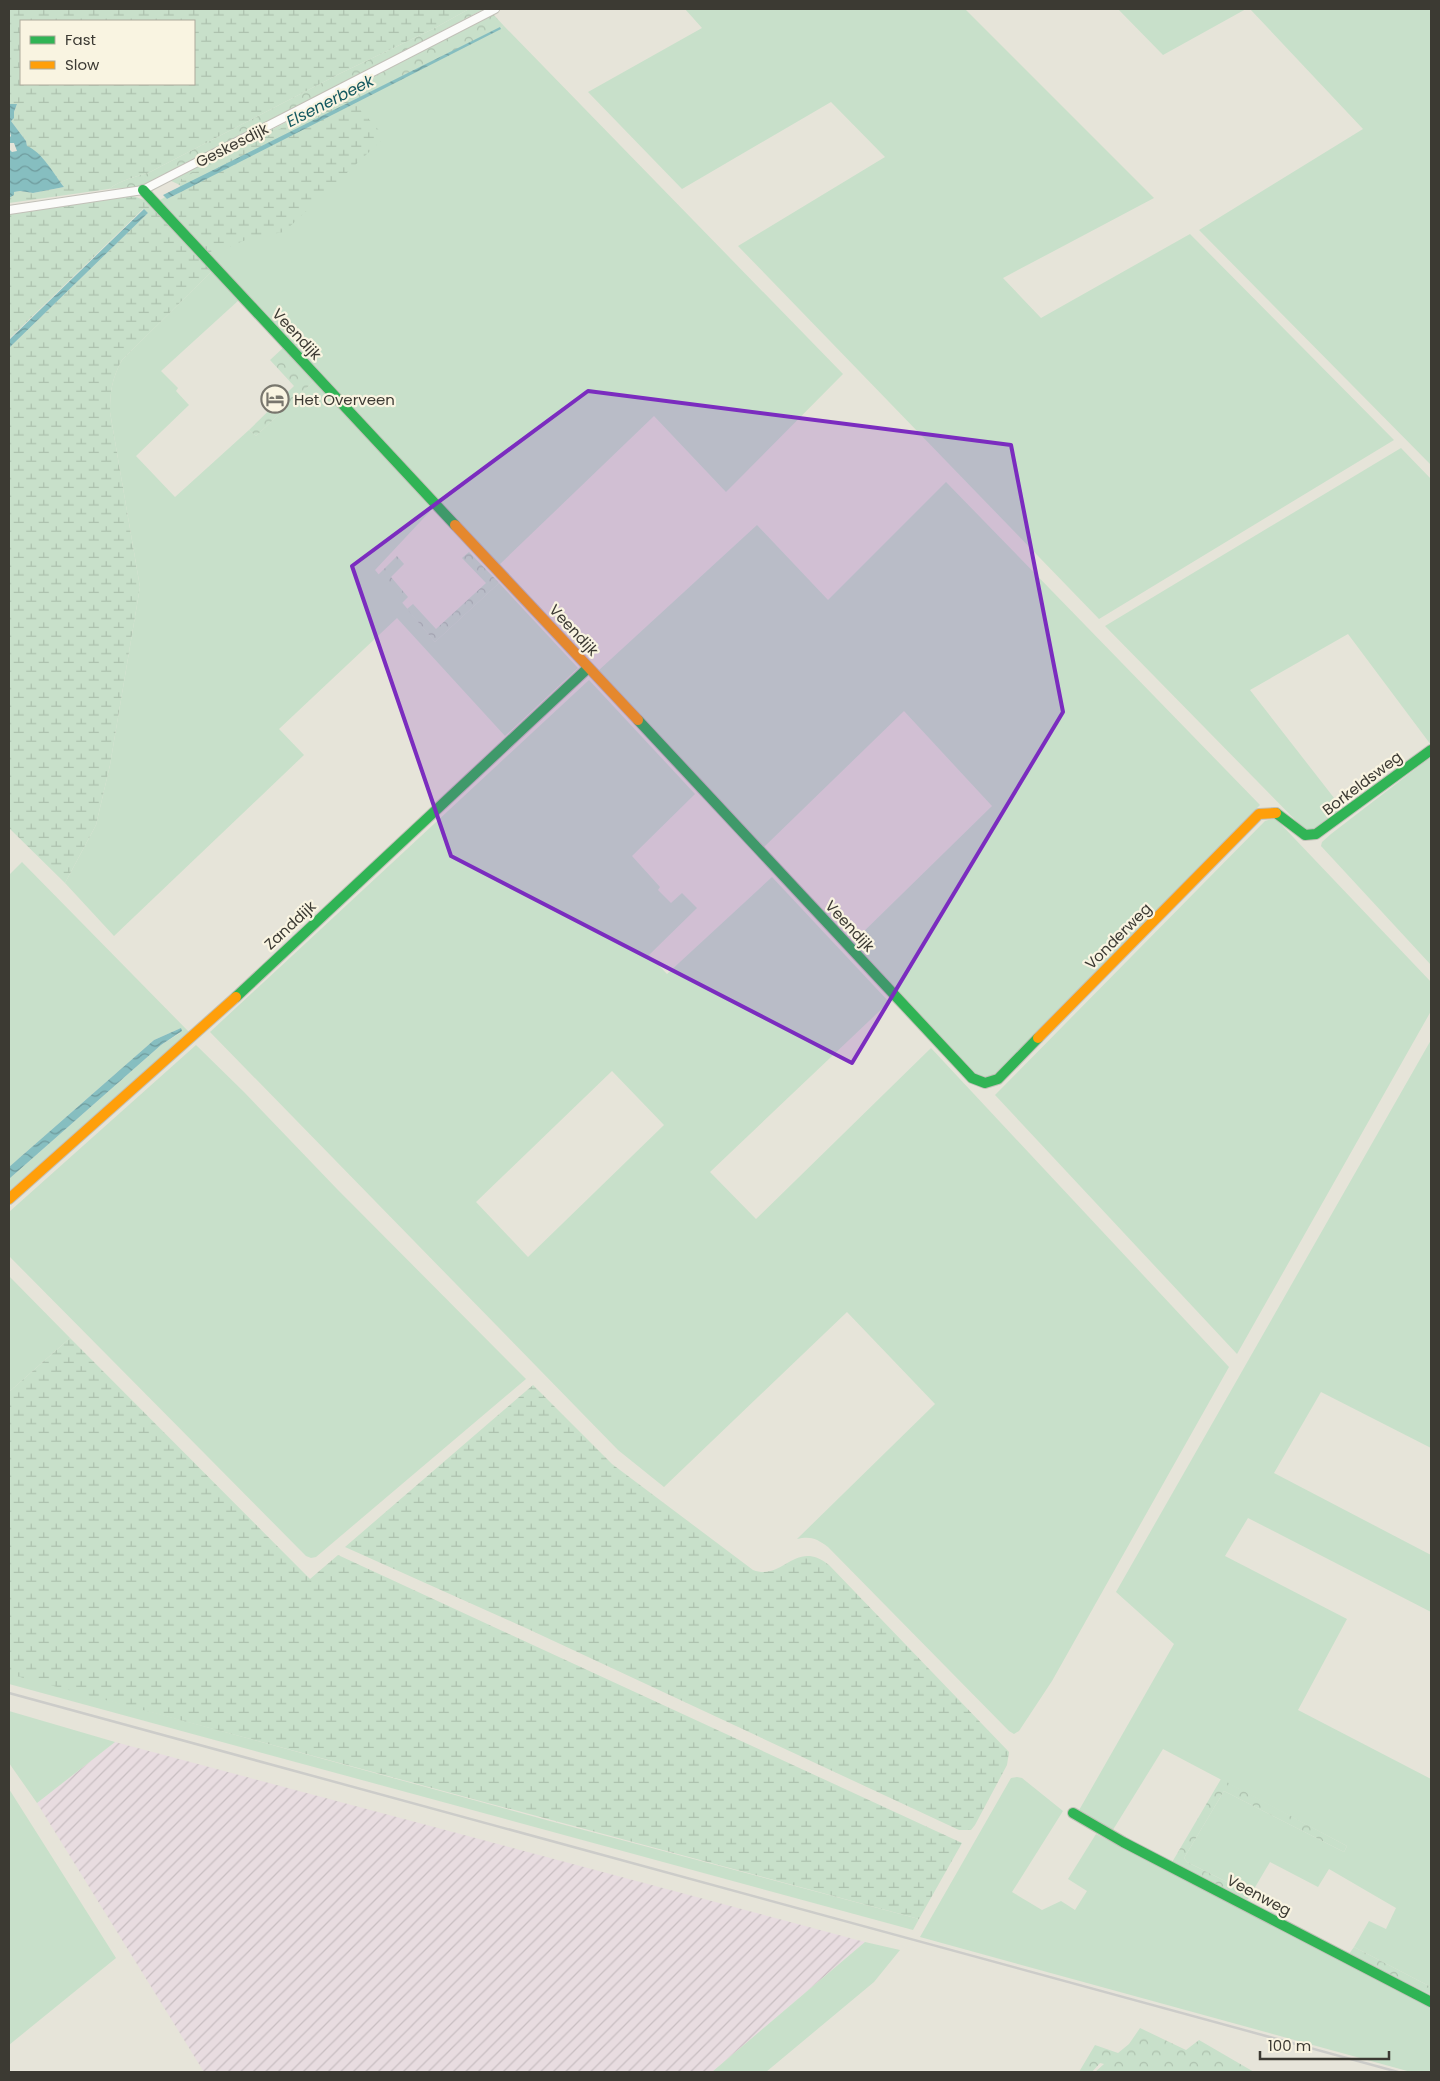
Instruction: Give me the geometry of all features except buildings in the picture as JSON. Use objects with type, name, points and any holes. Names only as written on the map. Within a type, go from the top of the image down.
[{"type":"street","name":"Geskesdijk","points":[[9,210],[143,190],[495,9]]},
{"type":"street","name":"Veendijk","points":[[143,190],[972,1078],[979,1083],[986,1084]]},
{"type":"street","name":"Zanddijk","points":[[9,1199],[195,1035],[588,668]]},
{"type":"street","name":"Borkeldsweg","points":[[1272,812],[1284,818],[1302,833],[1316,834],[1326,829],[1431,750]]},
{"type":"street","name":"Vonderweg","points":[[986,1084],[998,1079],[1259,814],[1272,812]]},
{"type":"street","name":"Veenweg","points":[[1073,1813],[1123,1842],[1431,2002]]},
{"type":"highlighted area","points":[[588,391],[1011,445],[1063,712],[852,1063],[451,856],[352,566]]},
{"type":"shaded area","points":[[115,1742],[865,1942],[712,2072],[204,2072],[37,1803]]},
{"type":"green space","points":[[9,9],[469,9],[150,172],[123,181],[109,189],[9,203],[9,198],[14,195],[14,192],[33,193],[64,187],[41,157],[27,147],[26,141],[11,121],[17,104],[9,104]]},
{"type":"green space","points":[[469,9],[484,9],[151,181],[137,187],[109,189],[123,181],[150,172]]},
{"type":"green space","points":[[685,9],[965,9],[1154,198],[1003,278],[1041,318],[1190,234],[1394,440],[1099,619],[738,246],[885,157],[831,102],[682,189],[588,92],[702,28]]},
{"type":"green space","points":[[1118,9],[1246,9],[1163,55]]},
{"type":"green space","points":[[1250,9],[1431,9],[1431,465],[1199,230],[1363,129]]},
{"type":"green space","points":[[493,14],[504,26],[353,101],[181,179],[180,185],[169,180],[246,143]]},
{"type":"green space","points":[[504,26],[843,374],[726,492],[654,416],[499,565],[157,202],[165,197],[167,199]]},
{"type":"green space","points":[[347,95],[385,137],[284,232],[246,240],[228,248],[211,259],[180,226],[177,202],[181,179]]},
{"type":"green space","points":[[133,196],[147,201],[212,271],[122,360],[112,385],[110,412],[140,587],[110,765],[96,825],[65,883],[9,828],[9,348],[148,213],[143,209],[9,339],[9,214]]},
{"type":"green space","points":[[212,271],[239,300],[161,371],[178,388],[176,391],[189,405],[136,456],[175,497],[249,430],[256,436],[315,380],[434,507],[375,570],[435,642],[499,583],[578,668],[505,736],[397,618],[279,729],[304,755],[114,936],[65,883],[96,825],[110,765],[140,587],[110,412],[111,392],[122,360]]},
{"type":"green space","points":[[284,347],[315,380],[256,436],[249,430],[294,386],[270,360]]},
{"type":"green space","points":[[1401,448],[1431,479],[1431,745],[1348,634],[1250,690],[1345,812],[1316,829],[1306,831],[1105,626]]},
{"type":"green space","points":[[946,482],[1260,805],[992,1078],[984,1079],[977,1075],[853,942],[992,806],[904,711],[764,847],[598,671],[757,525],[828,600]]},
{"type":"green space","points":[[469,552],[499,583],[435,642],[407,609],[413,604],[436,629],[486,583],[462,558]]},
{"type":"green space","points":[[397,556],[404,564],[391,577],[408,597],[402,603],[378,575]]},
{"type":"green space","points":[[589,680],[695,794],[632,856],[660,887],[658,890],[671,903],[682,893],[697,908],[649,955],[667,974],[772,877],[889,1002],[710,1172],[756,1219],[931,1048],[1229,1367],[1052,1681],[1019,1731],[1014,1734],[828,1547],[814,1539],[797,1539],[935,1404],[847,1312],[664,1487],[618,1450],[210,1032]],"holes":[[[612,1071],[664,1125],[528,1257],[476,1202]]]},
{"type":"green space","points":[[1431,757],[1431,965],[1321,846],[1322,842],[1331,834]]},
{"type":"green space","points":[[1275,818],[1431,982],[1431,1011],[1237,1354],[995,1095],[1265,821]]},
{"type":"green space","points":[[22,862],[189,1032],[9,1191],[9,1179],[161,1045],[180,1033],[179,1029],[154,1040],[9,1167],[9,875]]},
{"type":"green space","points":[[1431,1040],[1431,1448],[1321,1392],[1274,1473],[1431,1555],[1431,1612],[1248,1518],[1225,1556],[1347,1619],[1298,1710],[1431,1779],[1431,1987],[1354,1947],[1369,1921],[1386,1929],[1396,1908],[1329,1869],[1318,1887],[1270,1862],[1251,1894],[1187,1862],[1184,1858],[1224,1791],[1344,1852],[1347,1846],[1163,1749],[1111,1833],[1078,1812],[1174,1644],[1116,1592]]},
{"type":"green space","points":[[196,1045],[526,1379],[316,1557],[306,1556],[9,1256],[9,1212]]},
{"type":"green space","points":[[9,1276],[70,1338],[9,1392]]},
{"type":"green space","points":[[70,1338],[310,1579],[338,1555],[962,1843],[919,1919],[9,1674],[9,1392]]},
{"type":"green space","points":[[533,1385],[612,1464],[753,1570],[763,1572],[773,1570],[798,1558],[807,1556],[817,1558],[829,1565],[1009,1752],[1007,1765],[971,1830],[959,1830],[528,1629],[345,1547]]},
{"type":"green space","points":[[9,1673],[550,1821],[919,1919],[913,1930],[9,1684]]},
{"type":"green space","points":[[9,1711],[115,1742],[37,1803],[9,1763]]},
{"type":"green space","points":[[1011,1778],[1022,1778],[1063,1811],[1012,1892],[1042,1910],[1061,1901],[1075,1910],[1087,1891],[1068,1879],[1096,1834],[1431,2004],[1431,2072],[1411,2072],[920,1937]]},
{"type":"green space","points":[[1221,1779],[1347,1846],[1344,1852],[1224,1791],[1184,1858],[1187,1862],[1251,1894],[1246,1902],[1171,1864]]},
{"type":"green space","points":[[9,1789],[116,1958],[9,2045]]},
{"type":"green space","points":[[865,1942],[900,1950],[874,1982],[766,2072],[712,2072]]},
{"type":"green space","points":[[1354,1947],[1431,1987],[1431,1995],[1349,1954]]},
{"type":"green space","points":[[1140,2028],[1186,2050],[1199,2040],[1254,2072],[1095,2072],[1104,2064],[1100,2063],[1092,2072],[1079,2072],[1095,2045],[1118,2053],[1129,2044]]},
{"type":"water","points":[[500,27],[501,29],[167,199],[163,195]]},
{"type":"water","points":[[9,104],[17,104],[14,118],[11,121],[26,141],[27,146],[43,158],[64,187],[33,193],[14,192],[14,195],[9,198],[9,149],[12,152],[17,151],[14,143],[9,143],[11,136]]},
{"type":"water","points":[[144,209],[148,213],[9,348],[9,340]]},
{"type":"water","points":[[181,1028],[182,1031],[161,1045],[9,1179],[9,1167],[154,1040]]},
{"type":"railway","points":[[9,1693],[1398,2072]]},
{"type":"traffic: fast","points":[[143,190],[455,525]]},
{"type":"traffic: fast","points":[[236,997],[588,668]]},
{"type":"traffic: fast","points":[[638,720],[972,1078],[985,1083],[998,1079],[1038,1038]]},
{"type":"traffic: fast","points":[[1276,813],[1305,835],[1316,834],[1431,750]]},
{"type":"traffic: fast","points":[[1073,1813],[1123,1842],[1431,2002]]},
{"type":"traffic: slow","points":[[455,525],[638,720]]},
{"type":"traffic: slow","points":[[1038,1038],[1259,814],[1276,813]]},
{"type":"traffic: slow","points":[[9,1199],[236,997]]},
{"type":"place","name":"Het Overveen","points":[[275,399]]},
{"type":"water label","name":"Elsenerbeek","points":[[330,101]]}]
